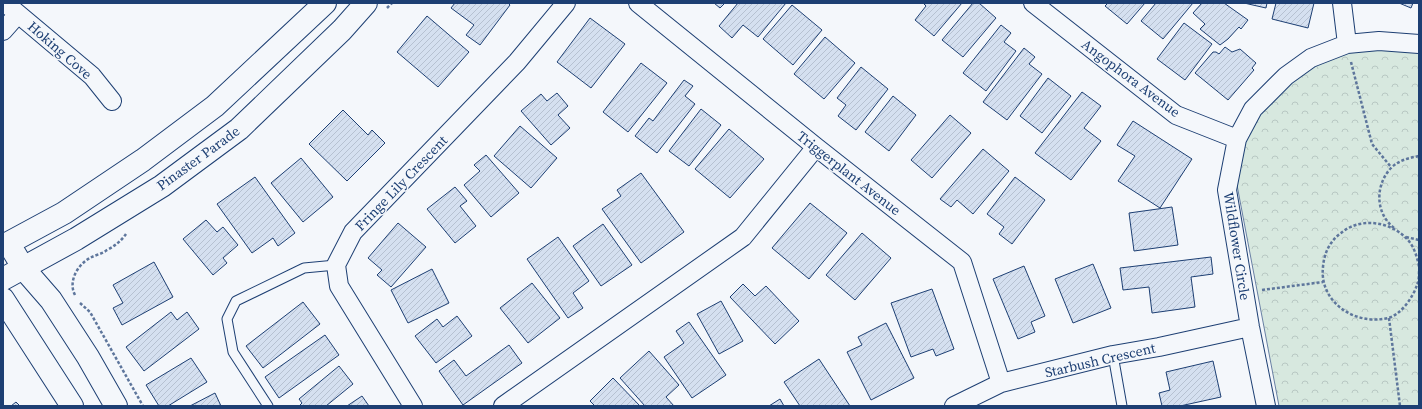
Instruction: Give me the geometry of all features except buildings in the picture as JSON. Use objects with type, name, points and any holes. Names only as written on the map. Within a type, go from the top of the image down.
[{"type":"main road","points":[[116,406],[88,358],[51,300],[24,269],[6,245],[64,213],[143,160],[204,115],[221,101],[325,3]]},
{"type":"main road","name":"Pinaster Parade","points":[[3,279],[24,269],[76,239],[162,186],[239,129],[342,30],[366,3]]},
{"type":"main road","points":[[3,299],[72,406]]},
{"type":"street","name":"Fringe Lily Crescent","points":[[336,265],[353,232],[517,62],[566,3]]},
{"type":"street","name":"Triggerplant Avenue","points":[[638,3],[816,147],[962,262],[1001,383]]},
{"type":"street","name":"Angophora Avenue","points":[[1033,3],[1176,115],[1236,140]]},
{"type":"street","points":[[1342,3],[1347,44]]},
{"type":"street","points":[[3,32],[11,8]]},
{"type":"street","name":"Hoking Cove","points":[[11,8],[92,76],[112,101]]},
{"type":"street","name":"Wildflower Circle","points":[[1266,406],[1250,327],[1227,190],[1236,140],[1253,109],[1286,76],[1311,58],[1347,44],[1379,41],[1419,44]]},
{"type":"street","points":[[503,406],[743,237],[816,147]]},
{"type":"street","points":[[336,265],[339,286],[413,406]]},
{"type":"street","name":"Starbush Crescent","points":[[954,406],[1001,383],[1113,355],[1159,347],[1250,327]]},
{"type":"lane","points":[[268,406],[233,352],[227,319],[236,301],[304,268],[336,265]]},
{"type":"lane","points":[[1113,355],[1122,406]]},
{"type":"path","points":[[387,8],[392,3]]},
{"type":"path","points":[[1347,44],[1372,144],[1392,167]]},
{"type":"path","points":[[1419,156],[1404,158],[1392,167],[1383,179],[1379,198],[1385,218],[1388,223],[1407,239],[1416,254],[1419,266]]},
{"type":"path","points":[[1419,240],[1408,238],[1381,224],[1364,223],[1348,228],[1340,233],[1329,246],[1324,257],[1322,274],[1325,288],[1334,303],[1346,313],[1362,319],[1389,318],[1402,309],[1410,300],[1418,284],[1419,270]]},
{"type":"path","points":[[130,229],[121,241],[107,251],[89,258],[78,268],[72,285],[74,294],[80,303],[90,312],[143,406]]},
{"type":"path","points":[[1244,293],[1323,282]]},
{"type":"path","points":[[1389,318],[1400,406]]},
{"type":"green space","points":[[1379,46],[1419,51],[1419,406],[1279,406],[1237,185],[1245,139],[1262,109],[1291,80],[1315,63],[1347,52]]}]
